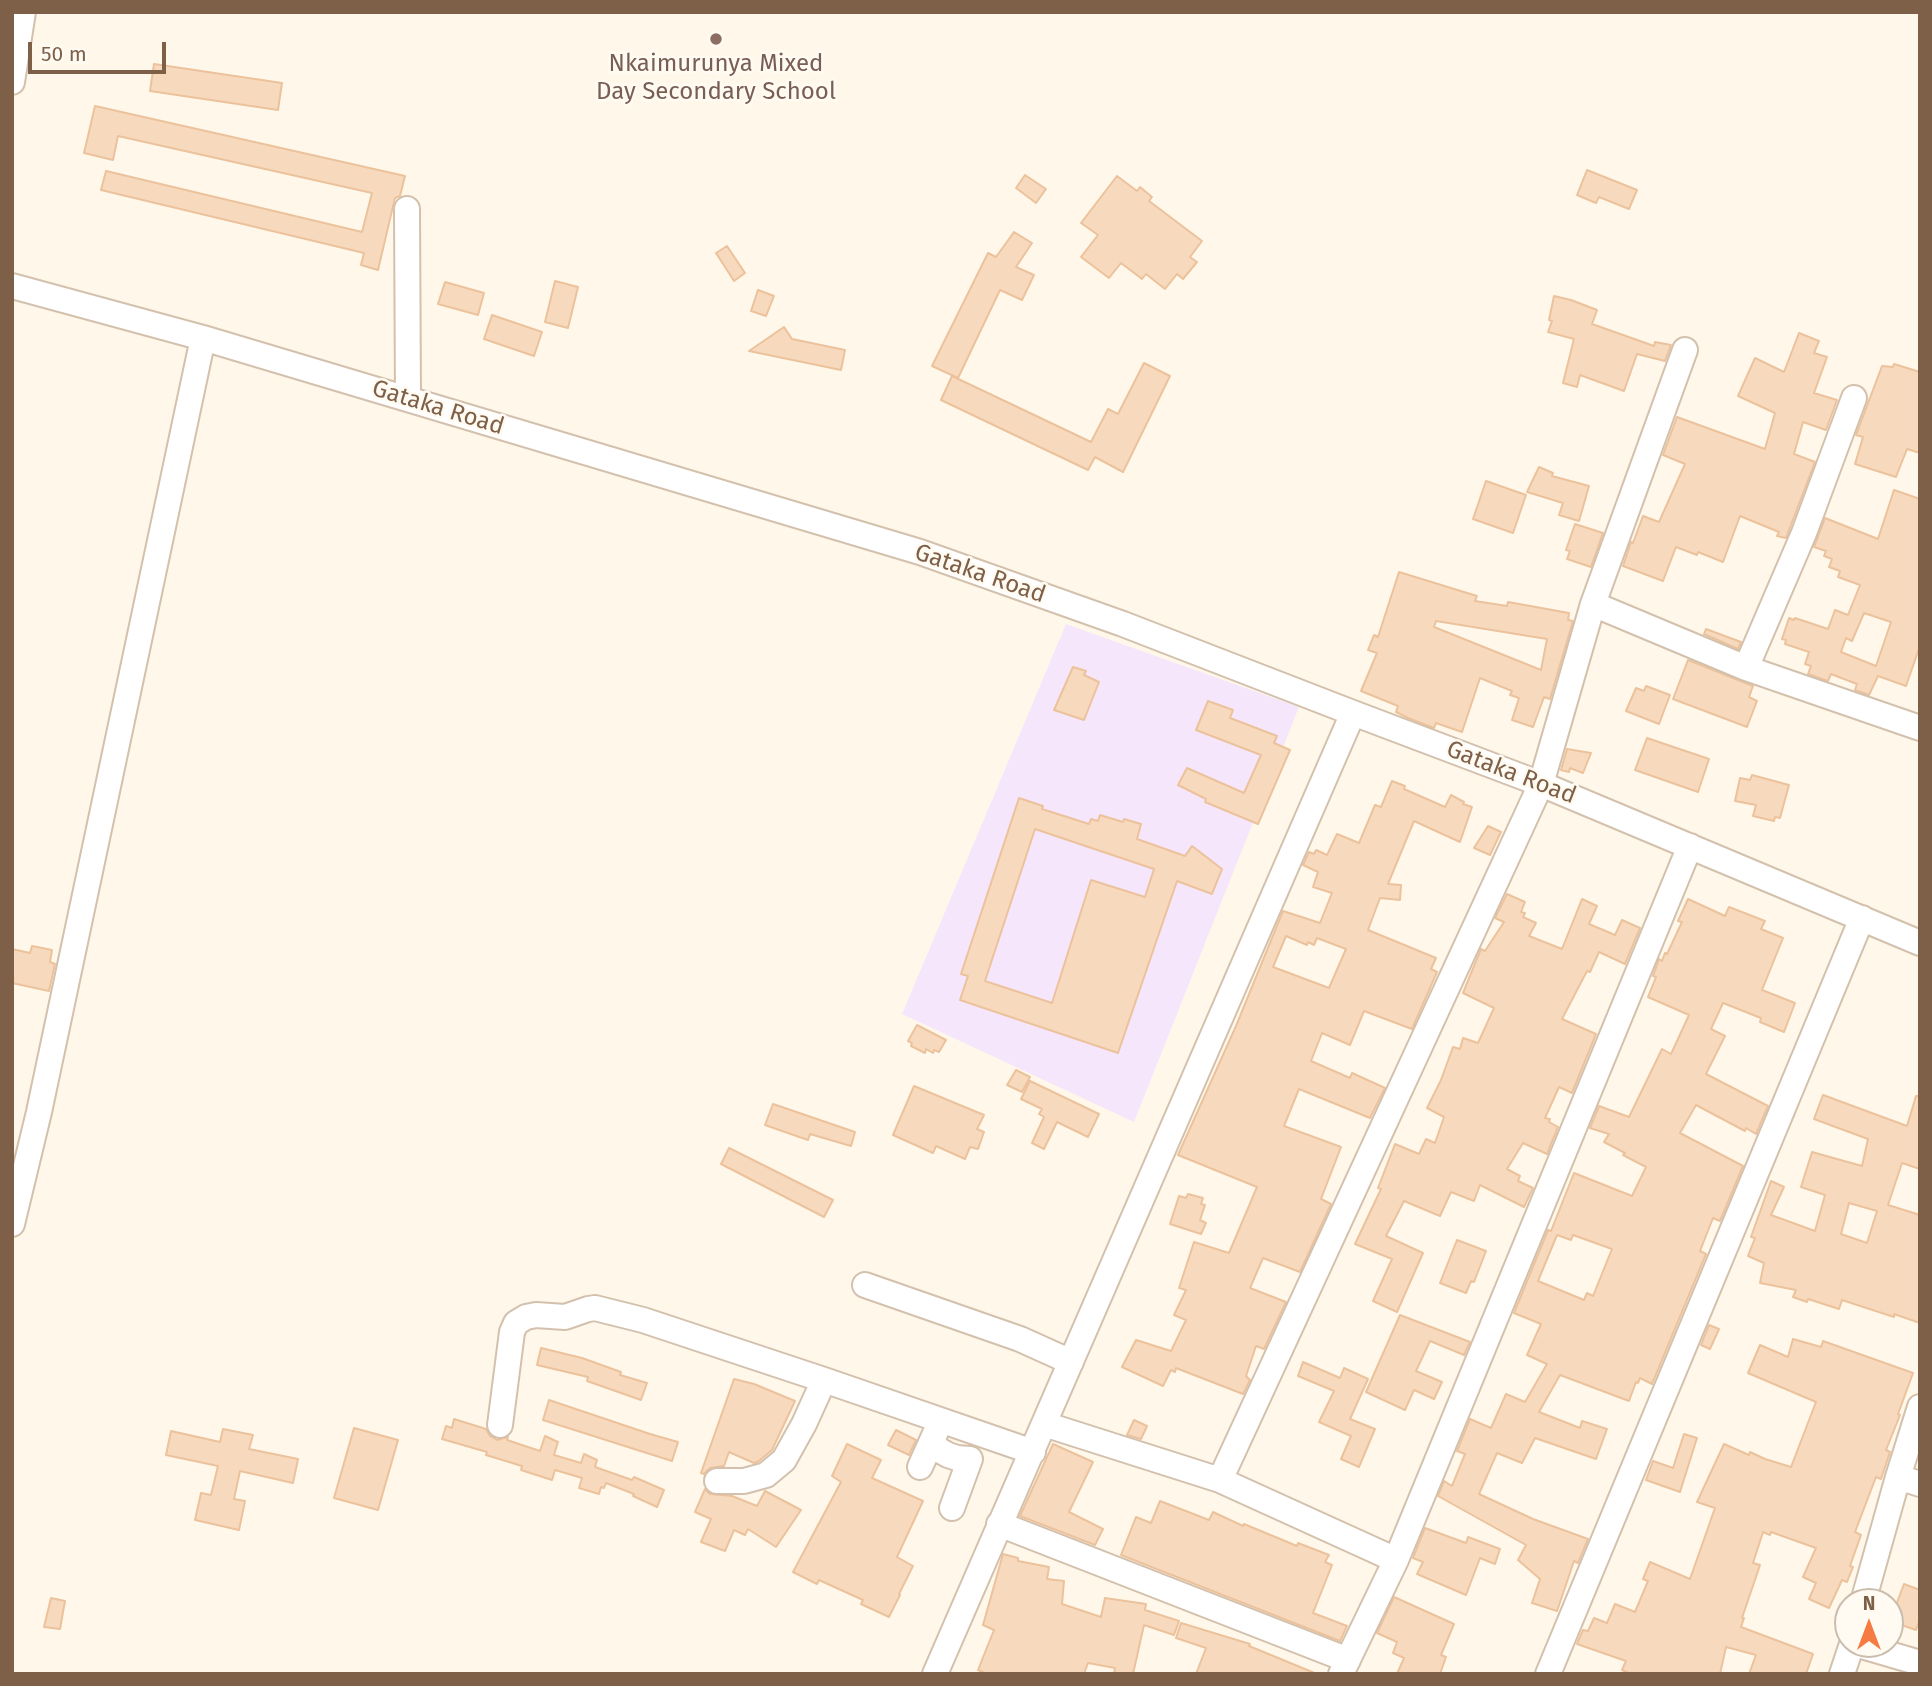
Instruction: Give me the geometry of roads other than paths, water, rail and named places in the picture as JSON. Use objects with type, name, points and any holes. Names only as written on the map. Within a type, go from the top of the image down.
[{"type":"street","points":[[12,82],[23,12]]},
{"type":"street","points":[[407,209],[408,400]]},
{"type":"street","name":"Gataka Road","points":[[12,286],[203,338],[920,552],[1123,624],[1541,784],[1920,943]]},
{"type":"street","points":[[12,1224],[42,1098],[203,338]]},
{"type":"street","points":[[1220,1480],[1541,784],[1593,604],[1685,350]]},
{"type":"street","points":[[1746,668],[1804,533],[1854,398]]},
{"type":"street","points":[[1593,604],[1746,668],[1918,721]]},
{"type":"street","points":[[935,1674],[1353,713]]},
{"type":"street","points":[[999,1524],[1345,1667],[1396,1560],[1690,846]]},
{"type":"street","points":[[1548,1674],[1862,918]]},
{"type":"street","points":[[865,1284],[1020,1339],[1071,1362]]},
{"type":"street","points":[[500,1425],[512,1332],[516,1323],[536,1315],[565,1317],[588,1309],[602,1309],[824,1380],[936,1430],[982,1434],[1033,1452]]},
{"type":"street","points":[[717,1481],[744,1481],[766,1475],[784,1460],[824,1380]]},
{"type":"street","points":[[1868,1588],[1909,1481],[1920,1407]]},
{"type":"street","points":[[1044,1424],[1220,1480],[1396,1560]]},
{"type":"street","points":[[936,1430],[939,1450],[957,1458],[970,1459]]},
{"type":"street","points":[[920,1467],[936,1430]]},
{"type":"street","points":[[952,1508],[982,1434]]},
{"type":"street","points":[[1902,1658],[1920,1663]]},
{"type":"place","name":"Nkaimurunya Mixed Day Secondary School","points":[[716,39]]}]
